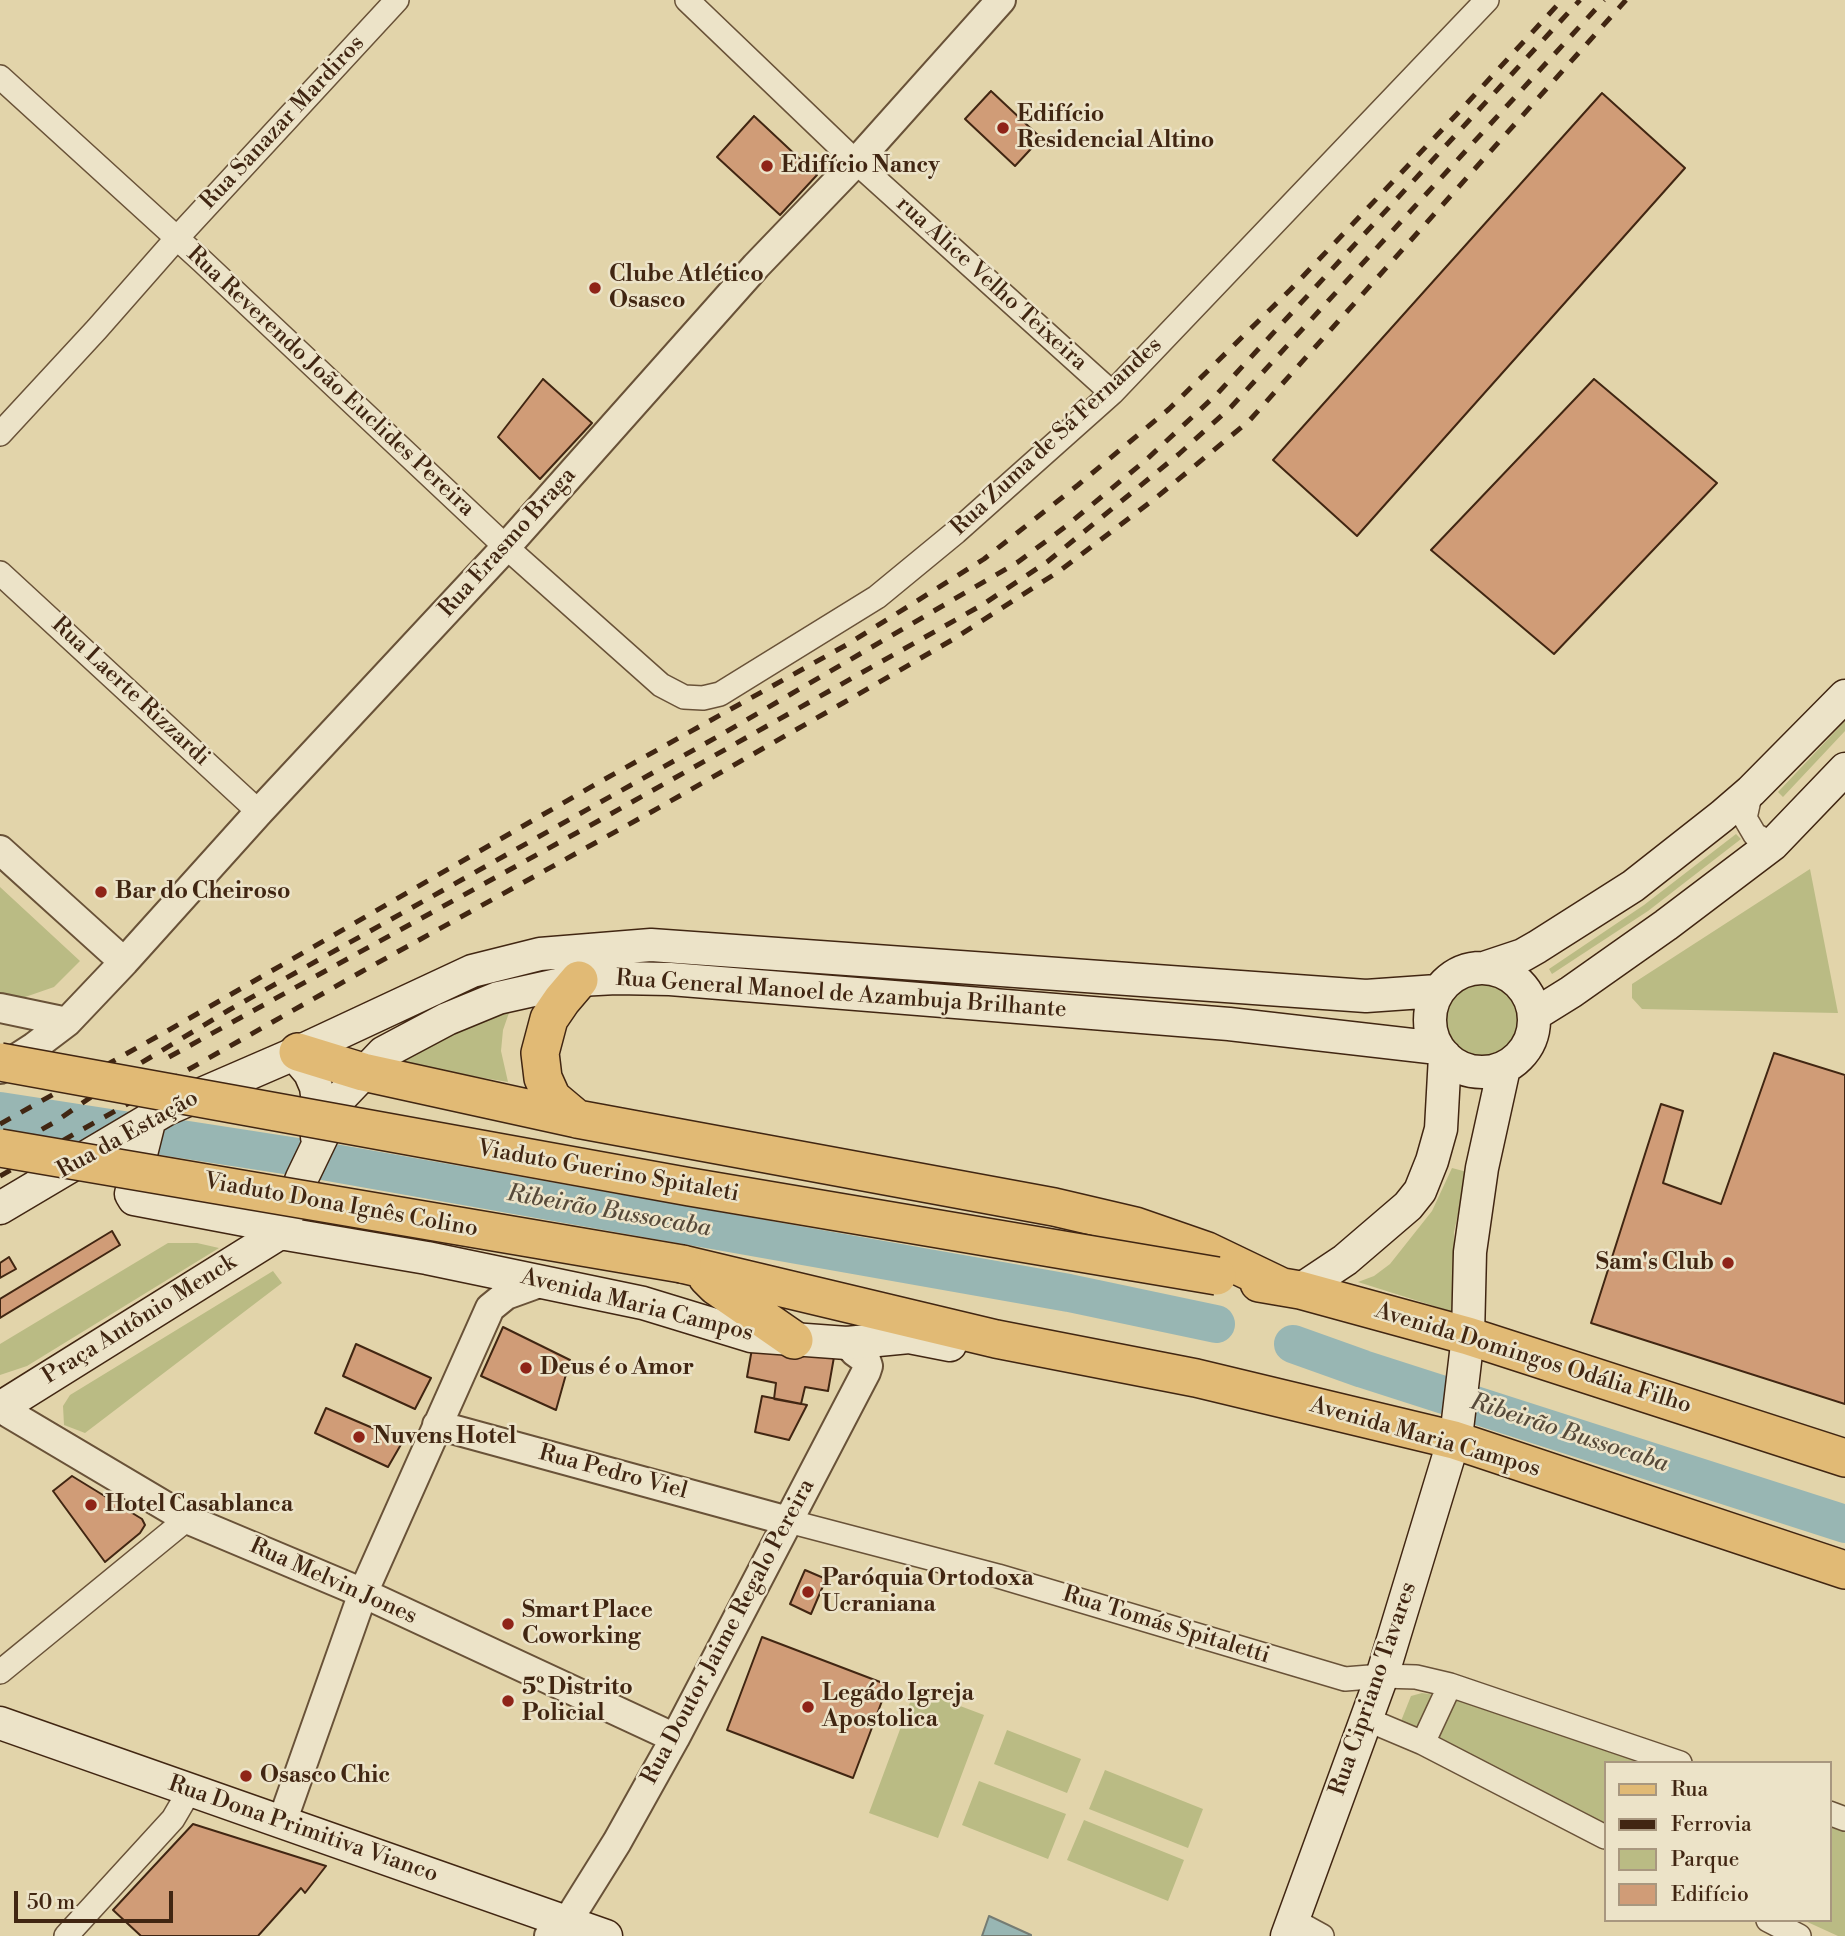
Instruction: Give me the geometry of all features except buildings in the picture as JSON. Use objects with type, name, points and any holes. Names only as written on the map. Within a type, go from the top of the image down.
[{"type":"main road","points":[[1487,967],[1514,978],[1524,989],[1531,1001],[1534,1026],[1520,1056],[1504,1068],[1479,1072],[1455,1064],[1442,1052],[1432,1034],[1431,1005],[1446,980],[1459,972],[1487,967],[1523,955],[1633,886],[1751,791],[1845,696]]},
{"type":"main road","points":[[1534,1015],[1666,925],[1773,844],[1845,769]]},
{"type":"main road","name":"Rua General Manoel de Azambuja Brilhante","points":[[296,1053],[472,971],[540,954],[651,945],[1366,996],[1437,991]]},
{"type":"main road","name":"Rua General Manoel de Azambuja Brilhante","points":[[280,1233],[341,1097],[383,1053],[447,1019],[498,998],[579,980],[670,979],[1229,1024],[1442,1052]]},
{"type":"main road","points":[[577,1119],[552,1098],[543,1078],[540,1053],[549,1019],[579,980]]},
{"type":"main road","points":[[296,1053],[363,1072],[577,1119],[1054,1207],[1135,1226],[1207,1251],[1291,1289],[1346,1260],[1408,1206],[1420,1191],[1441,1129],[1442,1052]]},
{"type":"main road","points":[[296,1053],[316,1087],[318,1103],[313,1155]]},
{"type":"main road","name":"Rua da Estação","points":[[0,1208],[141,1128],[296,1053]]},
{"type":"main road","name":"Viaduto Guerino Spitaleti","points":[[0,1062],[690,1187],[1217,1276]]},
{"type":"main road","name":"Rua Cipriano Tavares","points":[[1290,1928],[1382,1676],[1455,1435],[1467,1342],[1470,1252],[1482,1168],[1504,1068]]},
{"type":"main road","name":"Avenida Maria Campos","points":[[141,1128],[131,1194],[134,1199],[250,1221],[280,1233],[461,1265],[643,1303],[751,1336],[847,1343],[909,1337],[959,1347],[996,1339]]},
{"type":"main road","name":"Viaduto Dona Ignês Colino","points":[[0,1148],[691,1266]]},
{"type":"main road","name":"Praça Antônio Menck","points":[[0,1408],[280,1233]]},
{"type":"main road","points":[[691,1266],[794,1340]]},
{"type":"main road","name":"Avenida Maria Campos","points":[[691,1266],[996,1339],[1196,1378],[1455,1435],[1845,1570]]},
{"type":"main road","name":"Avenida Domingos Odália Filho","points":[[1217,1276],[1291,1289],[1845,1458]]},
{"type":"main road","name":"Rua Dona Primitiva Vianco","points":[[0,1723],[282,1822],[558,1929],[606,1936]]},
{"type":"street","name":"Rua Sanazar Mardiros","points":[[0,434],[397,0]]},
{"type":"street","name":"rua Alice Velho Teixeira","points":[[687,0],[856,162],[1112,393]]},
{"type":"street","name":"Rua Erasmo Braga","points":[[0,1069],[67,1022],[124,962],[259,812],[506,547],[756,266],[856,162],[1001,0]]},
{"type":"street","name":"Rua Zuma de Sá Fernandes","points":[[661,685],[684,697],[703,698],[720,694],[877,597],[956,532],[1112,393],[1487,0]]},
{"type":"street","name":"Rua Reverendo João Euclides Pereira","points":[[0,77],[177,238],[506,547],[661,685]]},
{"type":"street","name":"Rua Laerte Rizzardi","points":[[0,573],[259,812]]},
{"type":"street","points":[[1751,791],[1745,818],[1755,835],[1773,844]]},
{"type":"street","points":[[0,850],[124,962]]},
{"type":"street","points":[[0,1009],[67,1022]]},
{"type":"street","points":[[461,1265],[484,1289],[490,1308]]},
{"type":"street","points":[[282,1822],[363,1593],[490,1308],[506,1295],[542,1282]]},
{"type":"street","name":"Rua Doutor Jaime Regalo Pereira","points":[[558,1929],[617,1842],[675,1738],[866,1372],[866,1360],[847,1343]]},
{"type":"street","name":"Rua Melvin Jones","points":[[0,1408],[187,1519],[363,1593],[675,1738]]},
{"type":"street","name":"Rua Pedro Viel","points":[[437,1425],[788,1521]]},
{"type":"street","points":[[0,1672],[187,1519]]},
{"type":"street","name":"Rua Tomás Spitaletti","points":[[788,1521],[998,1576],[1345,1679],[1416,1677],[1450,1685],[1675,1761]]},
{"type":"street","points":[[1423,1743],[1450,1685]]},
{"type":"street","points":[[1366,1719],[1423,1743],[1604,1836]]},
{"type":"street","points":[[66,1936],[173,1819],[190,1790]]},
{"type":"street","points":[[1772,1922],[1799,1936]]},
{"type":"street","points":[[1290,1928],[1322,1936]]},
{"type":"green space","points":[[1845,721],[1845,731],[1783,797],[1778,792]]},
{"type":"green space","points":[[1736,834],[1741,839],[1648,911],[1552,974],[1549,969],[1644,905]]},
{"type":"green space","points":[[1810,869],[1838,1013],[1642,1009],[1632,998],[1632,984]]},
{"type":"green space","points":[[0,887],[80,961],[54,987],[5,1004],[0,1003]]},
{"type":"green space","points":[[1473,978],[1489,978],[1503,984],[1514,995],[1520,1009],[1520,1025],[1514,1039],[1503,1050],[1489,1056],[1473,1056],[1459,1050],[1448,1039],[1442,1025],[1442,1009],[1448,995],[1459,984]]},
{"type":"green space","points":[[511,1007],[503,1030],[501,1051],[508,1082],[394,1063],[409,1050]]},
{"type":"green space","points":[[1452,1168],[1467,1172],[1454,1232],[1453,1312],[1358,1282],[1374,1276],[1390,1264],[1432,1211]]},
{"type":"green space","points":[[168,1243],[197,1243],[219,1248],[27,1366],[0,1375],[0,1344]]},
{"type":"green space","points":[[273,1271],[282,1283],[85,1433],[64,1425],[63,1406],[70,1395]]},
{"type":"green space","points":[[915,1689],[984,1715],[938,1838],[869,1813]]},
{"type":"green space","points":[[1422,1693],[1470,1700],[1640,1761],[1604,1761],[1604,1822],[1434,1735],[1401,1721],[1411,1696]]},
{"type":"green space","points":[[1007,1730],[1081,1759],[1067,1793],[994,1764]]},
{"type":"green space","points":[[1105,1770],[1203,1809],[1188,1848],[1089,1809]]},
{"type":"green space","points":[[979,1781],[1066,1814],[1048,1859],[962,1825]]},
{"type":"green space","points":[[1084,1820],[1184,1860],[1168,1901],[1067,1860]]},
{"type":"green space","points":[[1831,1828],[1845,1832],[1845,1936],[1838,1936],[1807,1922],[1831,1922]]},
{"type":"water","points":[[989,1916],[1031,1935],[1031,1936],[982,1936]]},
{"type":"waterway","name":"Ribeirão Bussocaba","points":[[0,1111],[317,1160],[1069,1293],[1216,1324]]},
{"type":"waterway","name":"Ribeirão Bussocaba","points":[[1293,1344],[1845,1524]]},
{"type":"railway","points":[[0,1124],[596,784],[848,644],[984,559],[1169,409],[1290,290],[1562,0]]},
{"type":"railway","points":[[0,1153],[55,1122],[136,1066],[229,1010],[724,733],[1018,562],[1146,460],[1217,394],[1580,0]]},
{"type":"railway","points":[[169,1057],[600,820],[982,605],[1047,562],[1179,454],[1231,407],[1604,0]]},
{"type":"railway","points":[[0,1176],[843,703],[952,640],[1058,572],[1157,497],[1249,421],[1626,0]]},
{"type":"place","name":"Edifício Residencial Altino","points":[[1003,128]]},
{"type":"place","name":"Edifício Nancy","points":[[767,166]]},
{"type":"place","name":"Clube Atlético Osasco","points":[[595,288]]},
{"type":"place","name":"Bar do Cheiroso","points":[[101,892]]},
{"type":"place","name":"Sam's Club","points":[[1728,1263]]},
{"type":"place","name":"Deus é o Amor","points":[[526,1368]]},
{"type":"place","name":"Nuvens Hotel","points":[[359,1437]]},
{"type":"place","name":"Hotel Casablanca","points":[[91,1505]]},
{"type":"place","name":"Paróquia Ortodoxa Ucraniana","points":[[808,1592]]},
{"type":"place","name":"Smart Place Coworking","points":[[508,1624]]},
{"type":"place","name":"5º Distrito Policial","points":[[508,1701]]},
{"type":"place","name":"Legádo Igreja Apostolica","points":[[808,1707]]},
{"type":"place","name":"Osasco Chic","points":[[246,1776]]}]
